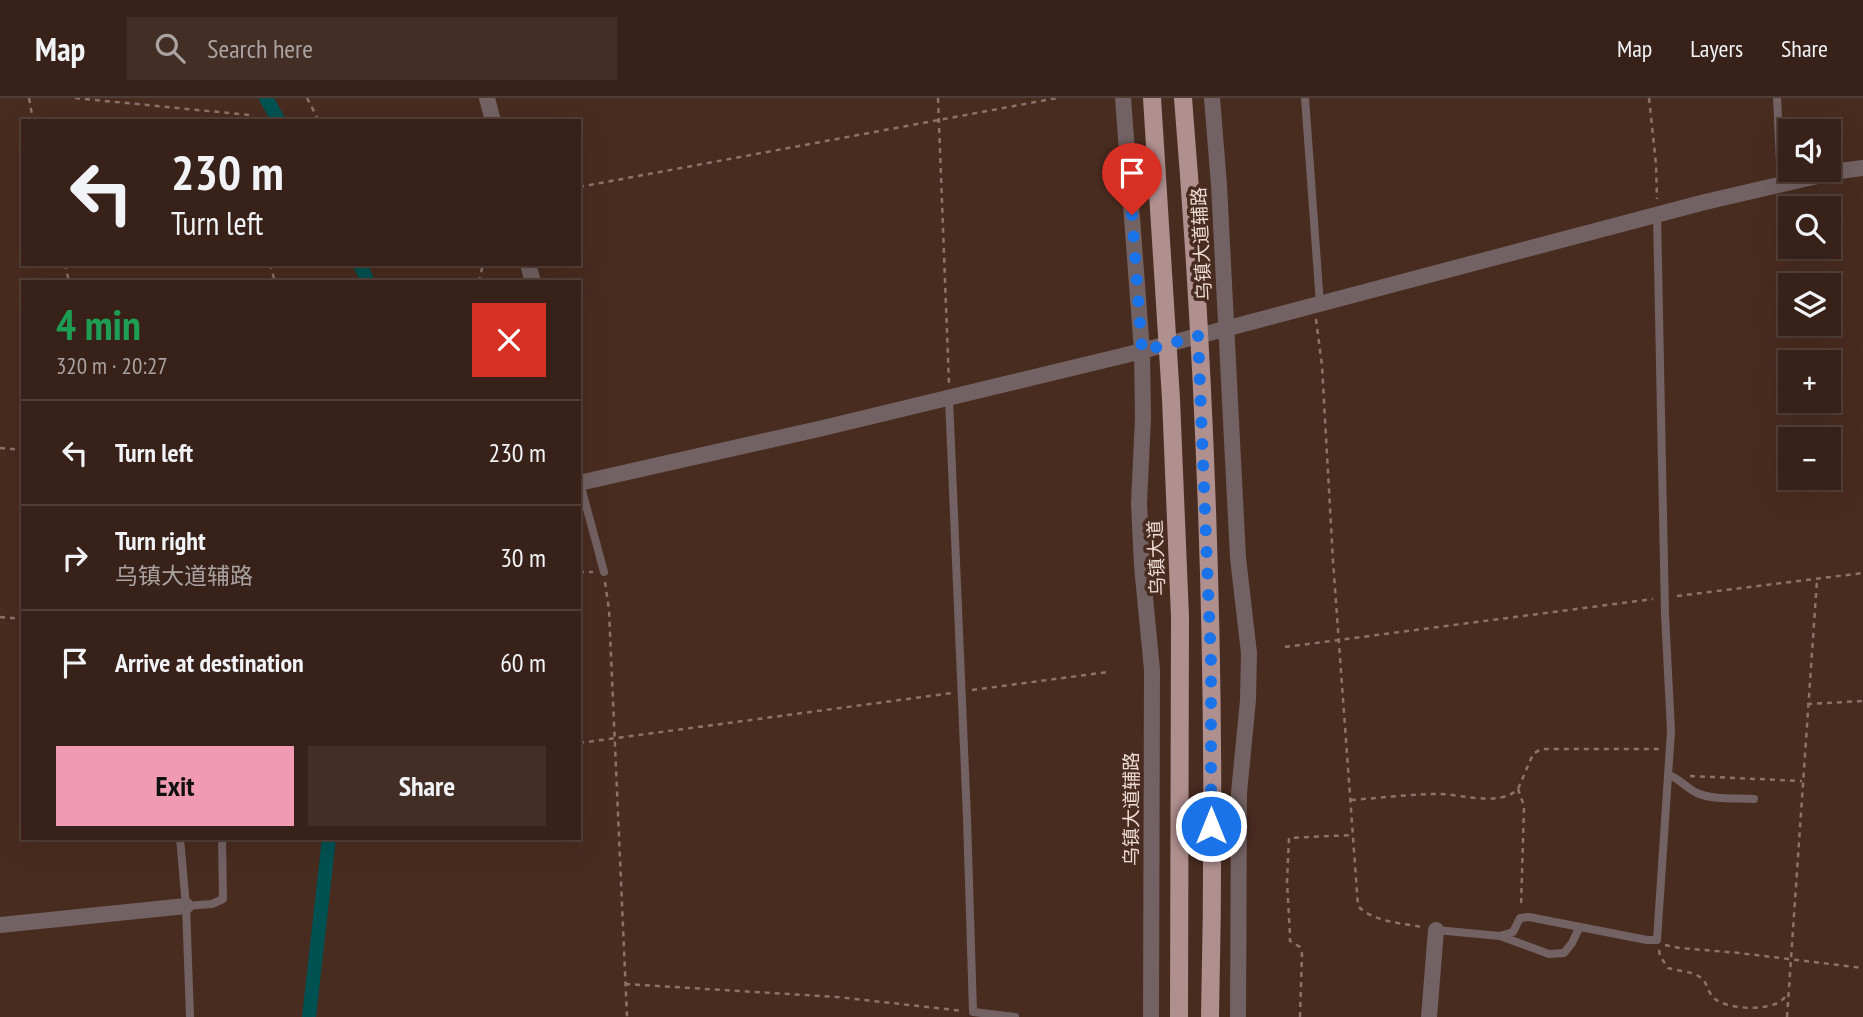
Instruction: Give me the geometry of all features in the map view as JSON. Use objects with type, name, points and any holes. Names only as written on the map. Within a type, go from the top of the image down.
[{"type":"main road","name":"乌镇大道","points":[[1152,98],[1180,617],[1179,1017]]},
{"type":"main road","points":[[1183,98],[1198,336],[1211,662],[1210,1017]]},
{"type":"street","points":[[487,98],[492,119]]},
{"type":"street","name":"乌镇大道辅路","points":[[1123,98],[1142,351],[1143,418],[1139,503],[1152,670],[1150,1017]]},
{"type":"street","name":"乌镇大道辅路","points":[[1212,98],[1238,558],[1249,653],[1248,700],[1239,793],[1238,1017]]},
{"type":"street","points":[[581,482],[1142,351],[1657,214],[1782,183],[1863,168]]},
{"type":"street","points":[[0,925],[186,906]]},
{"type":"street","points":[[1429,1017],[1436,930]]},
{"type":"lane","points":[[1306,98],[1317,304]]},
{"type":"lane","points":[[1777,98],[1782,183]]},
{"type":"lane","points":[[1500,936],[1513,932],[1520,918],[1529,916],[1579,928],[1657,940],[1670,749],[1657,214]]},
{"type":"lane","points":[[949,398],[973,1012],[1015,1017]]},
{"type":"lane","points":[[581,489],[604,572]]},
{"type":"lane","points":[[1669,775],[1701,795],[1754,799]]},
{"type":"lane","points":[[180,840],[186,906],[190,1017]]},
{"type":"lane","points":[[186,906],[212,904],[223,899],[222,840]]},
{"type":"lane","points":[[1436,930],[1500,936],[1549,954],[1564,953],[1579,928]]},
{"type":"path","points":[[29,98],[33,119]]},
{"type":"path","points":[[75,98],[249,115]]},
{"type":"path","points":[[307,98],[318,119]]},
{"type":"path","points":[[938,98],[949,398]]},
{"type":"path","points":[[581,187],[1057,98]]},
{"type":"path","points":[[1649,98],[1656,164],[1657,214]]},
{"type":"path","points":[[1317,304],[1358,906],[1365,914],[1377,918],[1436,930]]},
{"type":"path","points":[[0,448],[21,450]]},
{"type":"path","points":[[604,572],[609,610],[627,1017]]},
{"type":"path","points":[[1285,647],[1863,573]]},
{"type":"path","points":[[1787,1017],[1817,580]]},
{"type":"path","points":[[0,617],[21,619]]},
{"type":"path","points":[[581,743],[1108,672]]},
{"type":"path","points":[[1807,704],[1863,701]]},
{"type":"path","points":[[1351,800],[1437,794],[1471,799],[1499,797],[1514,793],[1518,789],[1533,754],[1541,749],[1670,749]]},
{"type":"path","points":[[1679,779],[1695,775],[1802,781]]},
{"type":"path","points":[[1518,789],[1524,806],[1520,918]]},
{"type":"path","points":[[1300,1017],[1302,954],[1300,947],[1290,941],[1287,882],[1289,838],[1352,835]]},
{"type":"path","points":[[1657,940],[1679,948],[1863,968]]},
{"type":"path","points":[[1657,940],[1660,956],[1668,968],[1696,975],[1704,980],[1716,1000],[1749,1007],[1765,1006],[1777,1004],[1788,994]]},
{"type":"path","points":[[625,984],[837,997],[973,1012]]},
{"type":"waterway","points":[[266,98],[278,119]]},
{"type":"waterway","points":[[361,266],[367,280]]},
{"type":"waterway","points":[[309,1017],[329,840]]},
{"type":"route","points":[[1132,215],[1142,351],[1198,336],[1211,662],[1211,826]]}]
